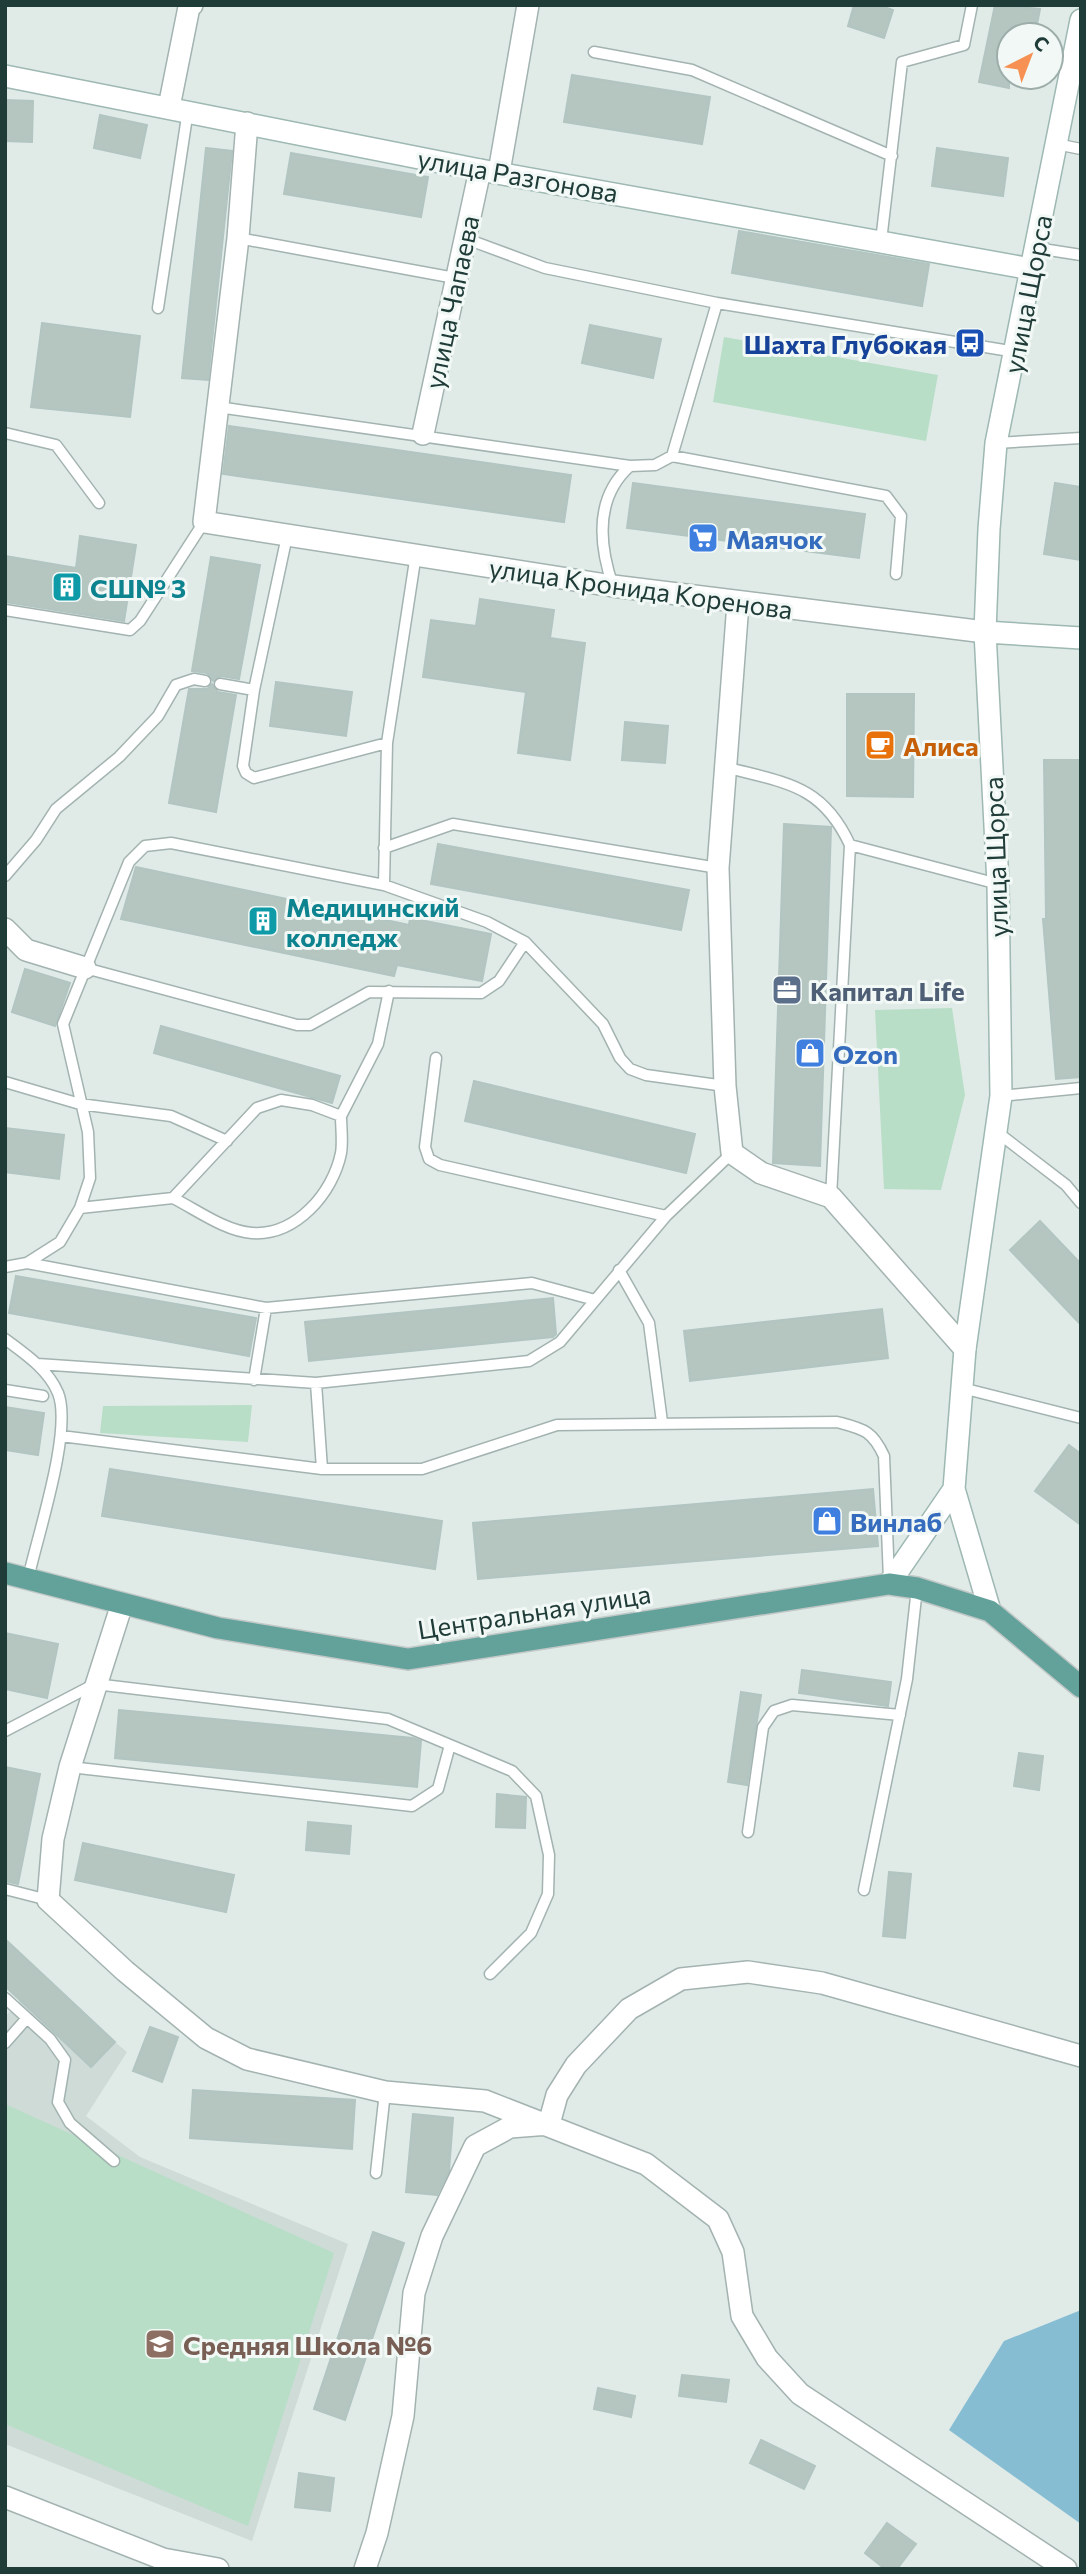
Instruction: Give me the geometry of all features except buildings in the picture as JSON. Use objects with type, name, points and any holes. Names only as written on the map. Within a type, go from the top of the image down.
[{"type":"main road","name":"Центральная улица","points":[[5,1573],[218,1628],[408,1658],[890,1584],[917,1588],[990,1611]]},
{"type":"main road","points":[[990,1611],[1081,1687]]},
{"type":"street","name":"улица Чапаева","points":[[423,434],[464,238],[489,171],[528,5]]},
{"type":"street","points":[[178,109],[189,6]]},
{"type":"street","name":"улица Щорса","points":[[990,1611],[954,1489],[965,1349],[1001,1096],[998,884],[985,632],[989,529],[996,443],[1017,352],[1080,27]]},
{"type":"street","name":"улица Разгонова","points":[[5,76],[489,171],[881,242],[1034,259]]},
{"type":"street","points":[[204,522],[238,238],[247,123]]},
{"type":"street","name":"улица Кронида Коренова","points":[[204,522],[738,603],[985,632],[1081,638]]},
{"type":"street","points":[[738,603],[718,868],[725,1086],[732,1153],[761,1173],[831,1198],[965,1349]]},
{"type":"street","points":[[5,929],[26,950],[85,968]]},
{"type":"street","points":[[890,1584],[954,1489]]},
{"type":"street","points":[[122,1604],[70,1767],[53,1839],[48,1900],[125,1971],[206,2038],[247,2059],[385,2092],[485,2101],[646,2164],[718,2220],[733,2252],[742,2316],[767,2358],[800,2394],[1066,2569]]},
{"type":"street","points":[[549,2124],[557,2095],[576,2065],[629,2009],[681,1979],[748,1972],[822,1983],[1081,2056]]},
{"type":"street","points":[[365,2569],[377,2533],[403,2416],[414,2293],[432,2236],[475,2146],[510,2127],[549,2124]]},
{"type":"street","points":[[5,2497],[163,2558],[218,2569]]},
{"type":"lane","points":[[881,242],[902,62],[964,45],[972,5]]},
{"type":"lane","points":[[594,52],[692,70],[892,156]]},
{"type":"lane","points":[[158,308],[178,109]]},
{"type":"lane","points":[[1056,144],[1081,149]]},
{"type":"lane","points":[[238,238],[455,278]]},
{"type":"lane","points":[[464,238],[545,268],[717,303],[1017,352]]},
{"type":"lane","points":[[1034,259],[1081,255]]},
{"type":"lane","points":[[672,456],[717,303]]},
{"type":"lane","points":[[218,407],[423,434],[630,466],[655,465],[672,456],[886,496],[901,516],[896,574]]},
{"type":"lane","points":[[5,433],[56,445],[99,503]]},
{"type":"lane","points":[[996,443],[1081,438]]},
{"type":"lane","points":[[613,586],[604,559],[601,532],[611,488],[630,466]]},
{"type":"lane","points":[[5,610],[130,630],[140,621],[204,522]]},
{"type":"lane","points":[[287,536],[254,690],[243,766],[246,773],[254,778],[387,743]]},
{"type":"lane","points":[[384,885],[387,743],[416,554]]},
{"type":"lane","points":[[5,876],[36,840],[55,809],[119,757],[158,716],[176,685],[194,679],[205,681]]},
{"type":"lane","points":[[220,684],[254,690]]},
{"type":"lane","points":[[725,767],[793,785],[811,795],[837,817],[850,845],[831,1198]]},
{"type":"lane","points":[[384,848],[453,824],[718,868]]},
{"type":"lane","points":[[27,1263],[61,1242],[80,1208],[90,1178],[88,1132],[63,1024],[129,862],[145,846],[171,843],[384,885],[487,922],[525,942],[603,1024],[620,1058],[630,1069],[646,1075],[725,1086]]},
{"type":"lane","points":[[850,845],[998,884]]},
{"type":"lane","points":[[85,968],[297,1025],[310,1025],[369,992],[389,990],[481,993],[499,981],[525,942]]},
{"type":"lane","points":[[80,1208],[173,1198],[224,1224],[252,1233],[281,1227],[307,1215],[329,1185],[341,1153],[341,1116],[377,1044],[389,990]]},
{"type":"lane","points":[[436,1058],[425,1147],[429,1158],[440,1165],[666,1216]]},
{"type":"lane","points":[[5,1082],[80,1104],[172,1116],[227,1140]]},
{"type":"lane","points":[[1001,1096],[1081,1088]]},
{"type":"lane","points":[[173,1198],[257,1108],[281,1100],[312,1105],[341,1116]]},
{"type":"lane","points":[[997,1132],[1066,1185],[1081,1203]]},
{"type":"lane","points":[[38,1364],[316,1383],[529,1361],[560,1342],[666,1216],[732,1153]]},
{"type":"lane","points":[[5,1267],[27,1263],[266,1308],[531,1283],[595,1300]]},
{"type":"lane","points":[[619,1270],[649,1323],[662,1422]]},
{"type":"lane","points":[[254,1380],[266,1308]]},
{"type":"lane","points":[[5,1339],[38,1364],[57,1392],[62,1410],[61,1436],[28,1579]]},
{"type":"lane","points":[[316,1383],[322,1469]]},
{"type":"lane","points":[[962,1388],[1081,1418]]},
{"type":"lane","points":[[5,1390],[43,1396]]},
{"type":"lane","points":[[61,1436],[322,1469],[422,1469],[557,1425],[837,1422],[864,1430],[876,1438],[884,1456],[890,1584]]},
{"type":"lane","points":[[864,1890],[900,1715],[917,1588]]},
{"type":"lane","points":[[5,1731],[95,1684],[388,1719],[512,1772],[536,1796],[549,1855],[548,1894],[531,1933],[490,1974]]},
{"type":"lane","points":[[748,1832],[762,1727],[774,1711],[792,1705],[900,1715]]},
{"type":"lane","points":[[70,1767],[412,1806],[438,1789],[450,1745]]},
{"type":"lane","points":[[5,1889],[48,1900]]},
{"type":"lane","points":[[5,1998],[50,2039],[65,2060],[58,2102],[70,2123],[114,2161]]},
{"type":"lane","points":[[5,2043],[27,2018]]},
{"type":"lane","points":[[376,2173],[385,2092]]},
{"type":"shaded area","name":"Средняя Школа №6","points":[[20,2000],[91,2067],[115,2042],[127,2052],[86,2116],[140,2157],[348,2244],[252,2541],[5,2444],[5,2017]]},
{"type":"green space","points":[[724,337],[938,375],[926,441],[713,402]]},
{"type":"green space","points":[[952,1008],[965,1095],[941,1190],[884,1189],[875,1010]]},
{"type":"green space","points":[[252,1405],[248,1442],[100,1433],[103,1406]]},
{"type":"green space","name":"Средняя Школа №6","points":[[5,2104],[334,2253],[248,2526],[5,2424]]},
{"type":"water","points":[[1081,2310],[1081,2524],[949,2430],[1004,2341]]},
{"type":"place","name":"Шахта Глубокая","points":[[970,343]]},
{"type":"place","name":"Маячок","points":[[703,538]]},
{"type":"place","name":"СШ№ 3","points":[[67,587]]},
{"type":"place","name":"Алиса","points":[[880,745]]},
{"type":"place","name":"Медицинский колледж","points":[[263,921]]},
{"type":"place","name":"Капитал Life","points":[[787,990]]},
{"type":"place","name":"Ozon","points":[[810,1053]]},
{"type":"place","name":"Винлаб","points":[[827,1521]]},
{"type":"place","name":"Средняя Школа №6","points":[[160,2344]]}]
